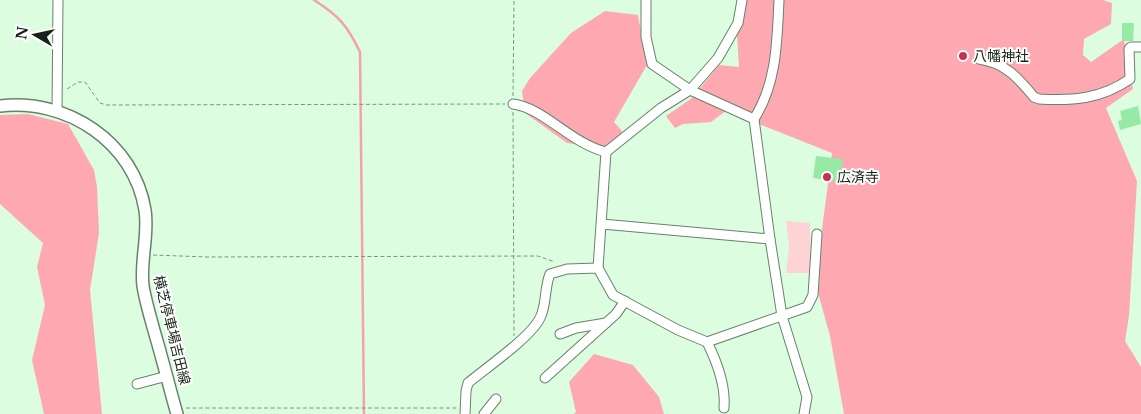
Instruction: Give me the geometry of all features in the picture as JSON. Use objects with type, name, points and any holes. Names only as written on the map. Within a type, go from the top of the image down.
[{"type":"main road","name":"横芝停車場吉田線","points":[[0,106],[19,104],[57,111],[86,123],[102,134],[129,167],[141,194],[145,210],[147,228],[142,276],[146,302],[176,411]]},
{"type":"street","points":[[57,111],[58,0]]},
{"type":"street","points":[[646,0],[646,37],[652,64],[690,90],[754,119]]},
{"type":"street","points":[[742,0],[738,22],[718,58],[690,90],[661,108],[606,152],[598,268],[612,295],[678,330],[707,342],[807,307],[812,295],[817,234]]},
{"type":"street","points":[[779,0],[777,46],[773,75],[765,103],[754,119],[782,316],[807,397],[804,414]]},
{"type":"street","points":[[979,59],[989,60],[1012,71],[1034,97],[1039,99],[1079,100],[1110,91],[1130,79],[1129,49],[1131,47],[1141,47]]},
{"type":"street","points":[[513,104],[528,106],[591,148],[606,152]]},
{"type":"street","points":[[602,224],[770,239]]},
{"type":"street","points":[[465,411],[468,382],[514,346],[540,320],[550,274],[567,269],[598,268]]},
{"type":"street","points":[[545,378],[616,314],[625,301]]},
{"type":"street","points":[[560,334],[576,328],[606,323]]},
{"type":"street","points":[[707,342],[722,380],[724,408]]},
{"type":"street","points":[[137,384],[167,376]]},
{"type":"street","points":[[484,414],[496,399]]},
{"type":"path","points":[[514,0],[514,346]]},
{"type":"path","points":[[57,94],[78,82],[85,82],[100,103],[107,105],[513,104]]},
{"type":"path","points":[[143,254],[208,257],[538,256],[551,260],[567,269]]},
{"type":"path","points":[[176,411],[361,408],[465,411]]},
{"type":"shaded area","points":[[747,0],[1103,0],[1112,3],[1111,24],[1084,39],[1083,55],[1091,62],[1124,39],[1133,89],[1106,108],[1137,181],[1129,316],[1125,341],[1141,367],[1141,414],[844,414],[830,336],[815,282],[832,153],[726,111],[711,122],[683,124],[675,128],[666,116],[692,98],[719,65],[739,67],[737,33]]},
{"type":"shaded area","points":[[605,11],[638,15],[647,65],[614,122],[622,131],[615,150],[567,143],[525,113],[522,91],[530,78],[571,33]]},
{"type":"shaded area","points":[[28,114],[68,124],[94,170],[97,187],[99,233],[90,290],[102,414],[44,414],[32,360],[45,305],[37,267],[43,243],[0,204],[0,115]]},
{"type":"shaded area","points":[[786,221],[810,223],[811,273],[786,273],[789,247]]},
{"type":"shaded area","points":[[594,354],[633,365],[659,397],[664,414],[574,414],[576,412],[569,382]]},
{"type":"building","points":[[1122,23],[1134,23],[1133,41],[1122,41]]},
{"type":"building","points":[[1138,106],[1141,124],[1120,130],[1118,121],[1122,120],[1120,111]]},
{"type":"building","points":[[816,156],[843,159],[840,182],[813,178]]},
{"type":"waterway","points":[[314,0],[342,22],[360,52],[364,414]]},
{"type":"place","name":"八幡神社","points":[[963,56]]},
{"type":"place","name":"広済寺","points":[[827,177]]}]
